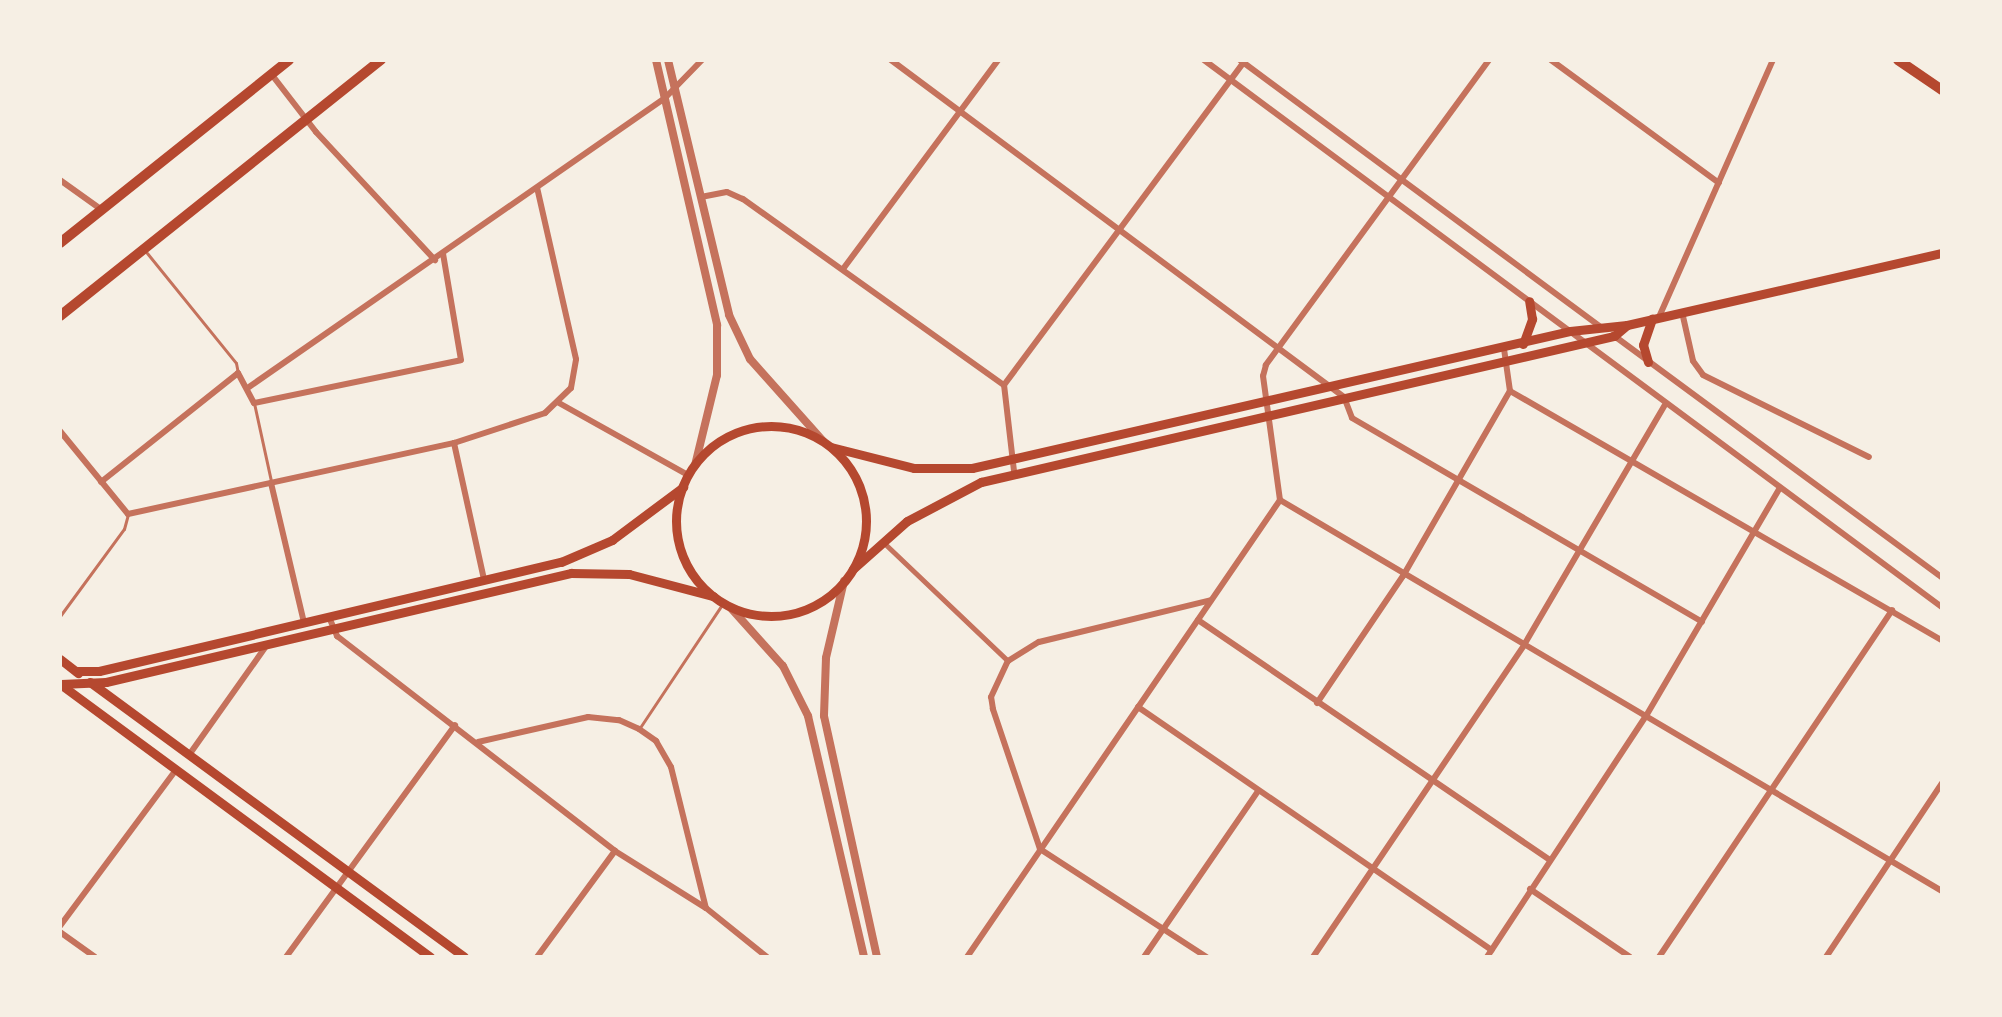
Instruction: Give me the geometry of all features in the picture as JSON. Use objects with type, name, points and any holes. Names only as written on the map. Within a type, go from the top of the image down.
[{"type":"main road","points":[[60,243],[288,60]]},
{"type":"main road","points":[[60,316],[381,60]]},
{"type":"main road","points":[[1898,60],[1942,90]]},
{"type":"main road","points":[[1013,466],[932,505],[853,569],[821,602],[791,614],[760,616],[726,605],[692,573],[679,546],[676,516],[688,475],[726,438],[755,428],[785,427],[827,444],[914,468],[1013,466],[1268,408],[1332,388],[1570,331],[1599,325],[1627,325],[1942,253]]},
{"type":"main road","points":[[1523,344],[1532,319],[1529,301]]},
{"type":"main road","points":[[1648,362],[1643,345],[1656,318]]},
{"type":"main road","points":[[1268,408],[1344,397],[1506,361],[1614,336],[1627,325]]},
{"type":"main road","points":[[827,444],[853,473],[865,511],[865,531],[853,569]]},
{"type":"main road","points":[[76,671],[99,671],[484,579],[596,549],[683,487]]},
{"type":"main road","points":[[60,684],[122,679],[571,573],[629,574],[713,596]]},
{"type":"main road","points":[[60,659],[464,957]]},
{"type":"main road","points":[[121,705],[115,691],[122,679]]},
{"type":"main road","points":[[60,684],[430,957]]},
{"type":"street","points":[[656,60],[717,325],[717,375],[695,465]]},
{"type":"street","points":[[668,60],[738,338],[771,385],[827,444]]},
{"type":"street","points":[[249,387],[665,98],[702,60]]},
{"type":"street","points":[[891,60],[1344,397],[1352,418],[1457,482],[1702,622]]},
{"type":"street","points":[[843,269],[998,60]]},
{"type":"street","points":[[1204,60],[1665,405],[1942,607]]},
{"type":"street","points":[[967,957],[1280,500],[1263,376],[1278,349],[1489,60]]},
{"type":"street","points":[[1551,60],[1719,183]]},
{"type":"street","points":[[1656,318],[1773,60]]},
{"type":"street","points":[[1013,466],[1004,385],[1243,61],[1942,578]]},
{"type":"street","points":[[272,75],[308,120],[435,260]]},
{"type":"street","points":[[60,180],[102,210]]},
{"type":"street","points":[[60,431],[128,514],[454,443],[530,421],[559,403],[571,388],[576,359],[537,188]]},
{"type":"street","points":[[701,197],[727,192],[743,199],[1004,385]]},
{"type":"street","points":[[101,482],[238,373],[249,387],[254,403],[461,360],[443,254]]},
{"type":"street","points":[[1682,312],[1693,361],[1703,375],[1869,457]]},
{"type":"street","points":[[1317,703],[1403,576],[1510,391],[1504,349]]},
{"type":"street","points":[[1510,391],[1942,640]]},
{"type":"street","points":[[559,403],[688,475]]},
{"type":"street","points":[[1313,957],[1524,645],[1665,405]]},
{"type":"street","points":[[454,443],[484,579]]},
{"type":"street","points":[[271,483],[307,636]]},
{"type":"street","points":[[1487,957],[1646,716],[1780,488]]},
{"type":"street","points":[[1280,500],[1403,576],[1942,891]]},
{"type":"street","points":[[884,543],[1008,661]]},
{"type":"street","points":[[844,581],[826,658],[824,716],[877,957]]},
{"type":"street","points":[[1206,957],[1040,849],[993,709],[997,678],[1008,661],[1039,642],[1211,600]]},
{"type":"street","points":[[726,605],[783,666],[808,716],[864,957]]},
{"type":"street","points":[[1659,957],[1768,790],[1892,610]]},
{"type":"street","points":[[329,617],[334,631],[615,851],[706,908],[767,957]]},
{"type":"street","points":[[1198,620],[1550,860]]},
{"type":"street","points":[[189,755],[267,645]]},
{"type":"street","points":[[1138,707],[1492,950]]},
{"type":"street","points":[[478,742],[588,717],[619,720],[656,741],[671,767],[706,908]]},
{"type":"street","points":[[286,957],[455,725]]},
{"type":"street","points":[[95,957],[60,929],[176,770]]},
{"type":"street","points":[[1826,957],[1942,783]]},
{"type":"street","points":[[1144,957],[1258,791]]},
{"type":"street","points":[[537,957],[615,851]]},
{"type":"street","points":[[1530,889],[1630,957]]},
{"type":"lane","points":[[144,250],[236,363],[238,373]]},
{"type":"lane","points":[[254,403],[271,483]]},
{"type":"lane","points":[[60,616],[124,529],[128,514]]},
{"type":"lane","points":[[639,729],[726,605]]}]
